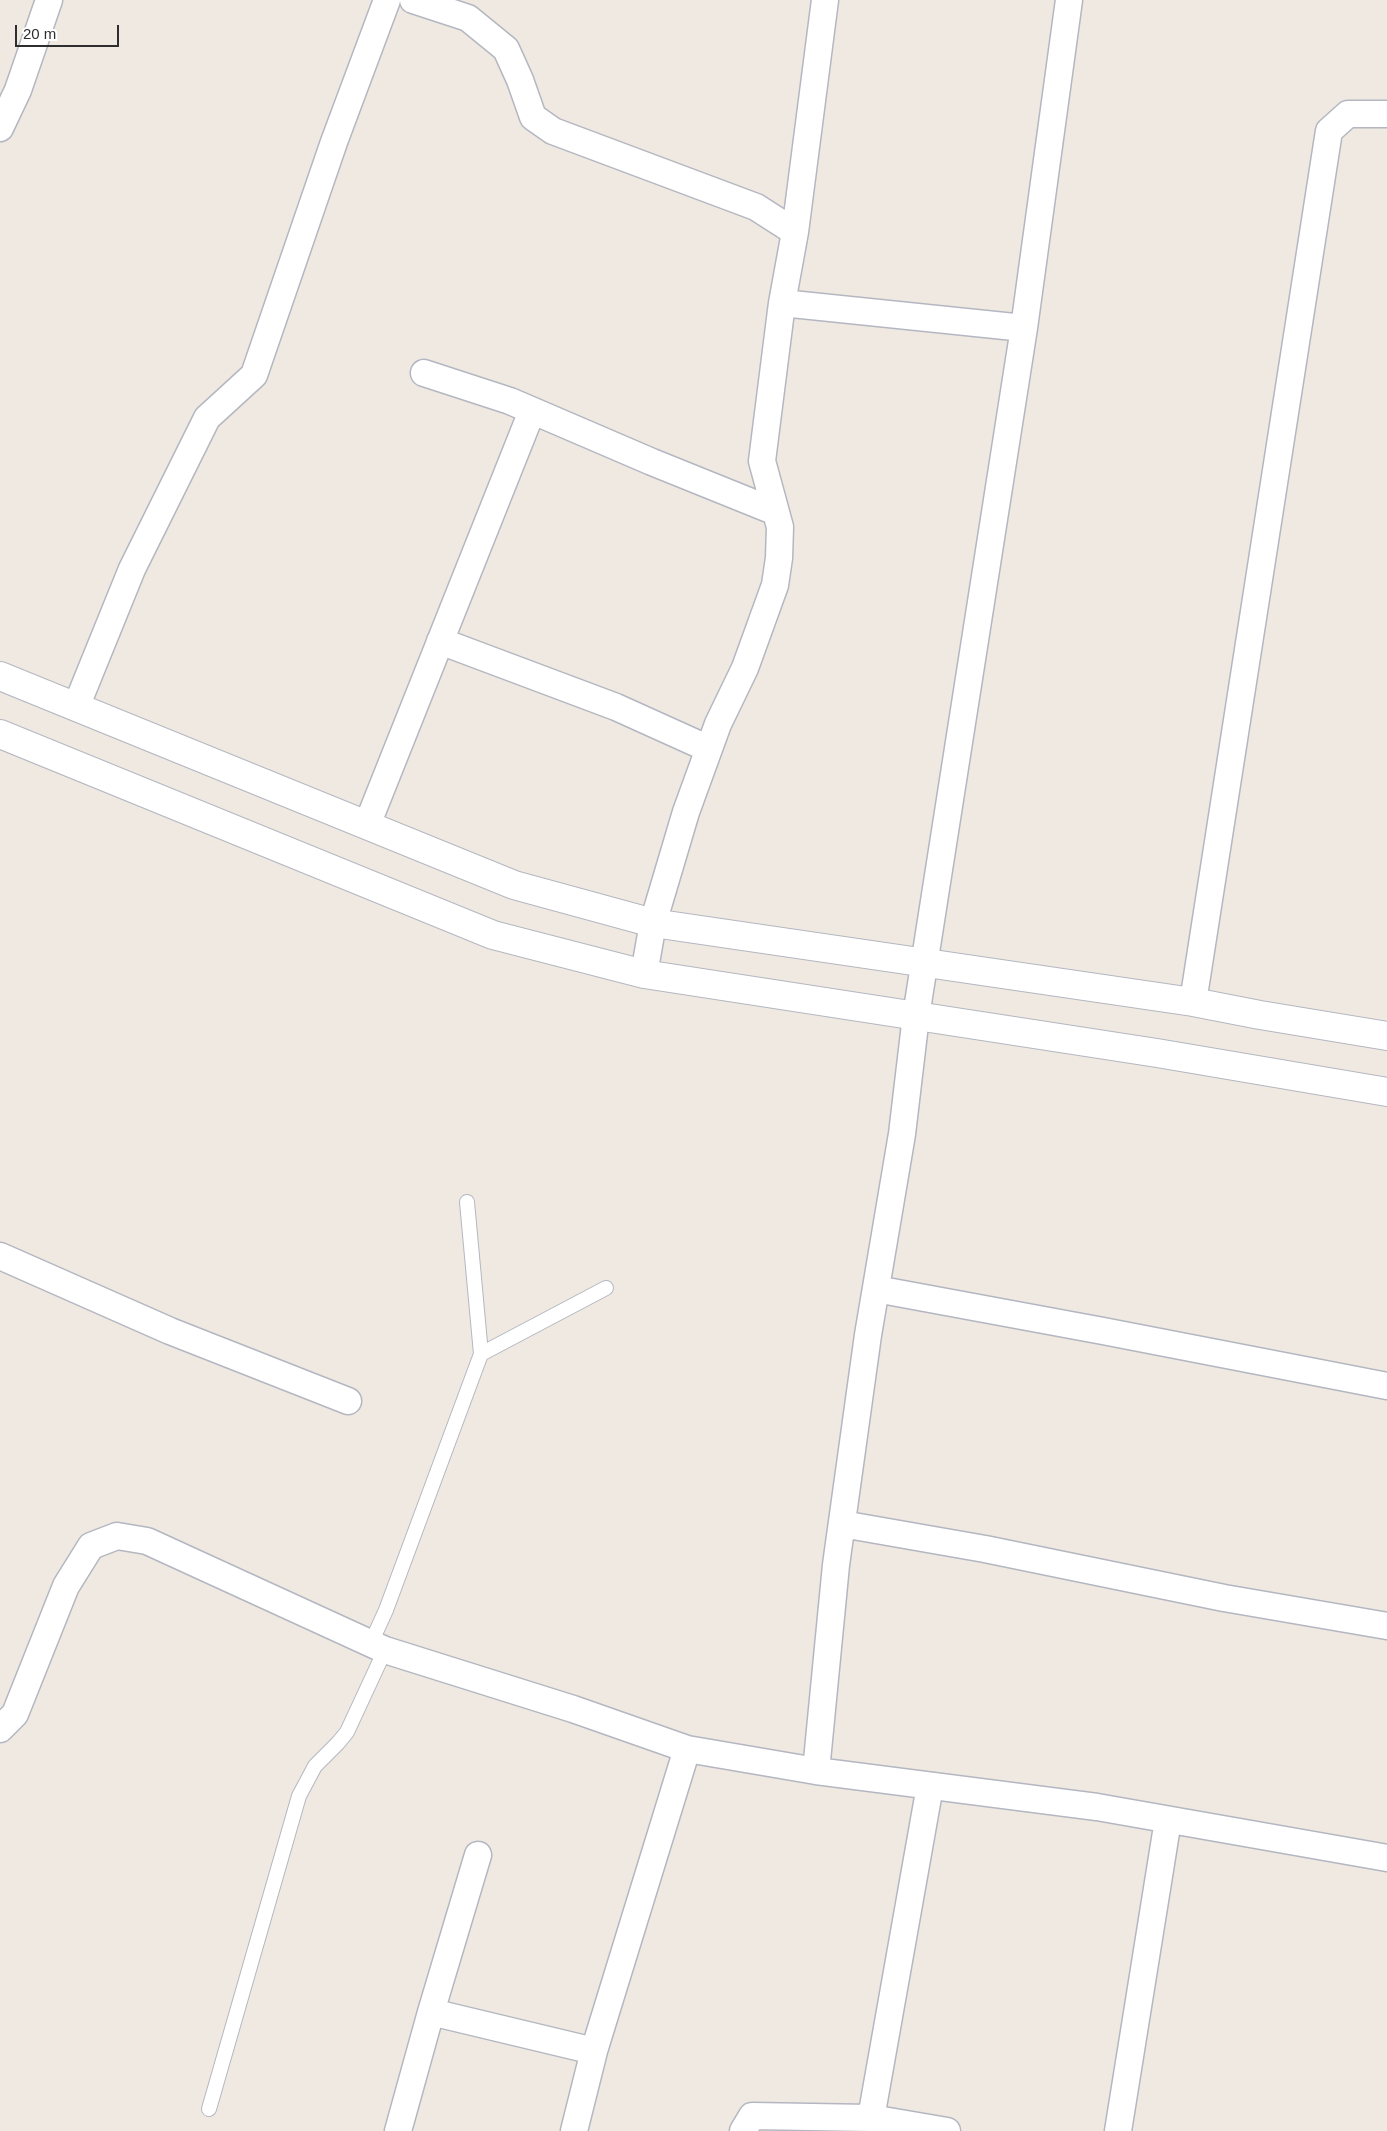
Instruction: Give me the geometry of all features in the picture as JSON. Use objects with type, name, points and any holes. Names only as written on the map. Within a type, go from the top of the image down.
[{"type":"street","points":[[0,128],[18,90],[49,0]]},
{"type":"street","points":[[76,707],[132,569],[208,418],[254,375],[334,142],[387,0]]},
{"type":"street","points":[[413,0],[468,18],[506,50],[520,80],[533,116],[553,131],[756,207],[795,232]]},
{"type":"street","points":[[644,974],[653,923],[686,812],[710,749],[745,668],[775,585],[779,558],[780,527],[762,461],[782,303],[795,232],[825,0]]},
{"type":"street","points":[[816,1771],[836,1565],[868,1334],[902,1134],[916,1016],[1024,328],[1069,0]]},
{"type":"street","points":[[1193,1002],[1241,688],[1259,592],[1291,368],[1329,131],[1348,114],[1387,114]]},
{"type":"street","points":[[782,303],[1024,328]]},
{"type":"street","points":[[424,373],[510,401],[652,462],[776,512]]},
{"type":"street","points":[[367,825],[532,411]]},
{"type":"street","points":[[440,641],[616,707],[710,749]]},
{"type":"street","points":[[0,676],[514,885],[653,923],[1193,1002],[1387,1036]]},
{"type":"street","points":[[0,734],[493,935],[644,974],[1157,1053],[1387,1092]]},
{"type":"street","points":[[0,1256],[170,1331],[348,1401]]},
{"type":"street","points":[[876,1290],[1104,1331],[1387,1386]]},
{"type":"street","points":[[842,1524],[1004,1553],[1234,1600],[1387,1626]]},
{"type":"street","points":[[0,1729],[15,1714],[66,1586],[91,1546],[117,1536],[147,1542],[378,1647],[687,1749],[816,1771],[1097,1807],[1387,1858]]},
{"type":"street","points":[[574,2131],[594,2051],[687,1749]]},
{"type":"street","points":[[871,2118],[930,1786]]},
{"type":"street","points":[[1118,2131],[1168,1820]]},
{"type":"street","points":[[398,2131],[478,1855]]},
{"type":"street","points":[[431,2012],[594,2051]]},
{"type":"street","points":[[743,2131],[752,2116],[871,2118],[947,2131]]},
{"type":"lane","points":[[209,2109],[299,1796],[315,1766],[347,1732],[378,1647],[386,1610],[481,1354],[467,1202]]},
{"type":"lane","points":[[481,1354],[606,1288]]}]
